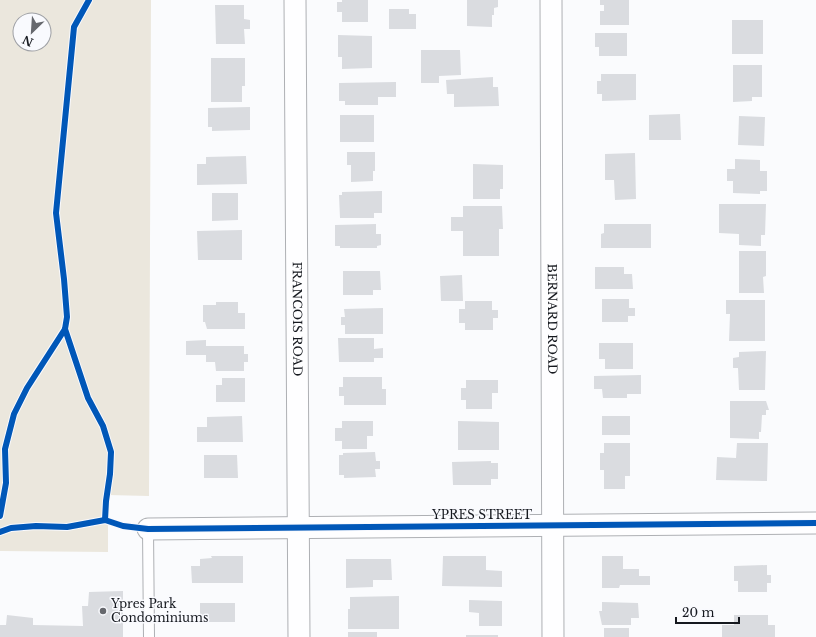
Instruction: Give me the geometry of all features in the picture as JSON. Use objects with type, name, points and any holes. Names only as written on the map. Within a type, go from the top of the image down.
[{"type":"street","name":"FRANCOIS ROAD","points":[[295,0],[299,637]]},
{"type":"street","name":"BERNARD ROAD","points":[[550,0],[553,637]]},
{"type":"street","name":"YPRES STREET","points":[[148,529],[816,524]]},
{"type":"lane","points":[[148,529],[149,637]]},
{"type":"shaded area","points":[[0,0],[151,0],[149,496],[108,495],[108,552],[0,551]]},
{"type":"building","points":[[342,0],[368,0],[368,22],[342,22],[342,12],[337,12],[337,2],[342,2]]},
{"type":"building","points":[[467,0],[498,0],[498,7],[494,8],[494,15],[492,15],[492,27],[467,26]]},
{"type":"building","points":[[600,0],[629,0],[629,25],[600,25],[600,11],[604,11],[604,5],[600,5]]},
{"type":"building","points":[[215,5],[244,5],[244,19],[250,20],[250,29],[244,29],[245,44],[216,44]]},
{"type":"building","points":[[389,9],[409,9],[409,14],[416,14],[416,29],[389,29]]},
{"type":"building","points":[[732,20],[763,20],[763,54],[732,54]]},
{"type":"building","points":[[595,33],[627,33],[627,56],[599,56],[599,47],[595,47]]},
{"type":"building","points":[[338,35],[372,36],[372,68],[342,69],[342,57],[338,57]]},
{"type":"building","points":[[421,50],[460,50],[461,75],[439,76],[439,83],[421,83]]},
{"type":"building","points":[[211,58],[245,58],[245,86],[242,86],[242,102],[211,102]]},
{"type":"building","points":[[733,65],[762,65],[762,97],[752,97],[752,101],[733,102]]},
{"type":"building","points":[[601,74],[636,74],[636,100],[602,101],[602,94],[597,94],[597,81],[601,81]]},
{"type":"building","points":[[493,77],[493,87],[498,87],[499,106],[454,107],[454,94],[447,94],[446,80]]},
{"type":"building","points":[[396,82],[396,97],[378,97],[378,105],[345,105],[345,101],[339,101],[339,83]]},
{"type":"building","points":[[250,107],[250,130],[212,131],[212,127],[208,127],[208,108]]},
{"type":"building","points":[[680,114],[681,140],[649,140],[649,115]]},
{"type":"building","points":[[340,115],[374,115],[374,142],[340,142]]},
{"type":"building","points":[[739,116],[765,117],[764,146],[738,145]]},
{"type":"building","points":[[347,152],[375,152],[375,171],[373,171],[373,181],[351,182],[351,165],[347,165]]},
{"type":"building","points":[[635,153],[636,199],[615,200],[614,180],[605,180],[605,154]]},
{"type":"building","points":[[246,156],[247,184],[197,185],[197,164],[206,164],[206,157]]},
{"type":"building","points":[[735,159],[760,160],[760,171],[767,171],[767,191],[760,191],[760,194],[733,193],[733,181],[727,181],[727,169],[735,169]]},
{"type":"building","points":[[473,164],[503,165],[503,189],[500,189],[500,199],[473,199]]},
{"type":"building","points":[[382,191],[382,213],[374,213],[374,218],[340,218],[339,195],[342,195],[342,192]]},
{"type":"building","points":[[212,193],[238,193],[238,220],[212,221]]},
{"type":"building","points":[[719,204],[766,204],[765,235],[761,235],[761,246],[739,245],[739,234],[719,233]]},
{"type":"building","points":[[463,206],[502,206],[503,229],[499,229],[499,256],[463,256],[463,231],[451,231],[451,217],[463,217]]},
{"type":"building","points":[[376,224],[376,234],[381,234],[381,245],[377,246],[377,248],[340,248],[340,246],[335,246],[335,225]]},
{"type":"building","points":[[604,224],[651,224],[651,248],[601,248],[601,234],[604,233]]},
{"type":"building","points":[[242,230],[242,260],[198,260],[197,231]]},
{"type":"building","points":[[739,251],[766,251],[766,276],[763,277],[764,293],[739,293]]},
{"type":"building","points":[[595,267],[624,267],[624,274],[632,274],[633,289],[595,289]]},
{"type":"building","points":[[343,271],[380,271],[381,290],[373,290],[373,295],[343,295]]},
{"type":"building","points":[[462,275],[463,301],[441,301],[440,276]]},
{"type":"building","points":[[602,299],[629,299],[629,308],[635,308],[635,316],[628,316],[628,322],[602,322]]},
{"type":"building","points":[[726,300],[765,300],[765,341],[729,341],[730,314],[726,314]]},
{"type":"building","points":[[465,301],[492,301],[492,310],[498,310],[498,318],[493,318],[493,330],[465,330],[465,323],[459,323],[459,309],[465,309]]},
{"type":"building","points":[[216,302],[238,302],[238,313],[245,313],[245,329],[207,329],[205,322],[203,322],[203,305],[216,305]]},
{"type":"building","points":[[383,308],[383,334],[345,334],[345,325],[341,325],[341,317],[345,317],[344,309]]},
{"type":"building","points":[[338,338],[374,338],[374,349],[383,348],[383,358],[374,358],[374,362],[339,362]]},
{"type":"building","points":[[206,340],[206,346],[244,346],[244,354],[248,354],[248,362],[244,362],[244,371],[216,371],[215,362],[206,362],[206,355],[186,355],[186,341]]},
{"type":"building","points":[[599,343],[633,343],[633,369],[605,369],[605,359],[599,359]]},
{"type":"building","points":[[766,351],[765,390],[739,390],[738,368],[733,368],[733,358],[739,357],[739,352]]},
{"type":"building","points":[[641,375],[641,394],[627,394],[627,398],[603,398],[602,389],[594,389],[594,376]]},
{"type":"building","points":[[343,377],[382,377],[382,389],[386,389],[386,405],[344,405],[344,396],[339,396],[339,387],[343,387]]},
{"type":"building","points":[[222,378],[245,378],[245,402],[216,402],[216,385],[222,385]]},
{"type":"building","points":[[466,380],[498,380],[498,393],[492,393],[492,409],[466,409],[466,400],[461,400],[461,388],[466,388]]},
{"type":"building","points":[[730,401],[766,401],[769,410],[766,410],[766,415],[762,415],[759,439],[730,438]]},
{"type":"building","points":[[242,416],[243,442],[197,442],[197,427],[207,427],[207,417]]},
{"type":"building","points":[[602,416],[630,416],[630,435],[602,435]]},
{"type":"building","points":[[342,421],[373,421],[373,436],[367,436],[367,449],[342,449],[342,441],[335,441],[335,428],[342,428]]},
{"type":"building","points":[[458,421],[499,422],[499,450],[458,450]]},
{"type":"building","points":[[604,443],[630,443],[630,476],[625,476],[625,489],[604,489],[604,470],[600,470],[600,453],[604,453]]},
{"type":"building","points":[[737,443],[768,443],[767,481],[716,480],[717,457],[736,458]]},
{"type":"building","points":[[375,452],[376,461],[380,461],[380,469],[375,469],[376,477],[344,478],[344,475],[339,475],[339,455],[343,455],[343,453]]},
{"type":"building","points":[[204,455],[237,455],[238,478],[204,478]]},
{"type":"building","points":[[491,461],[491,463],[498,463],[498,479],[491,479],[491,485],[453,485],[452,462]]},
{"type":"building","points":[[211,556],[243,556],[243,583],[192,583],[191,566],[200,566],[200,559],[212,558]]},
{"type":"building","points":[[443,556],[486,556],[486,570],[502,571],[502,587],[442,586]]},
{"type":"building","points":[[602,556],[623,556],[623,569],[639,569],[639,576],[650,576],[650,585],[620,585],[619,588],[602,588]]},
{"type":"building","points":[[346,559],[391,559],[392,580],[373,580],[373,587],[346,588]]},
{"type":"building","points":[[767,565],[767,575],[771,575],[771,583],[767,583],[767,592],[738,592],[738,581],[734,581],[734,566]]},
{"type":"building","name":"Ypres Park Condominiums","points":[[123,591],[123,637],[0,637],[0,625],[6,625],[7,615],[33,618],[33,625],[83,626],[82,606],[88,606],[89,592]]},
{"type":"building","points":[[399,596],[399,629],[348,629],[348,609],[350,609],[350,597]]},
{"type":"building","points":[[469,600],[502,601],[502,626],[479,626],[479,613],[469,612]]},
{"type":"building","points":[[602,602],[638,603],[639,618],[631,618],[631,625],[602,625],[599,611],[602,611]]},
{"type":"building","points":[[200,603],[235,603],[235,622],[200,622]]},
{"type":"building","points":[[734,615],[768,615],[768,625],[775,625],[775,637],[722,637],[722,625],[734,625]]},
{"type":"building","points":[[604,628],[629,628],[629,637],[604,637]]},
{"type":"building","points":[[348,632],[377,632],[377,637],[348,637]]},
{"type":"building","points":[[466,635],[498,635],[498,637],[466,637]]},
{"type":"cycle path","points":[[0,516],[6,483],[5,449],[14,414],[27,388],[65,329],[67,317],[56,213],[74,27],[89,0]]},
{"type":"cycle path","points":[[65,329],[88,398],[103,426],[111,452],[105,520]]},
{"type":"cycle path","points":[[0,532],[11,528],[36,526],[67,527],[105,520],[123,526],[148,529],[816,523]]},
{"type":"place","name":"Ypres Park Condominiums","points":[[103,611]]}]
